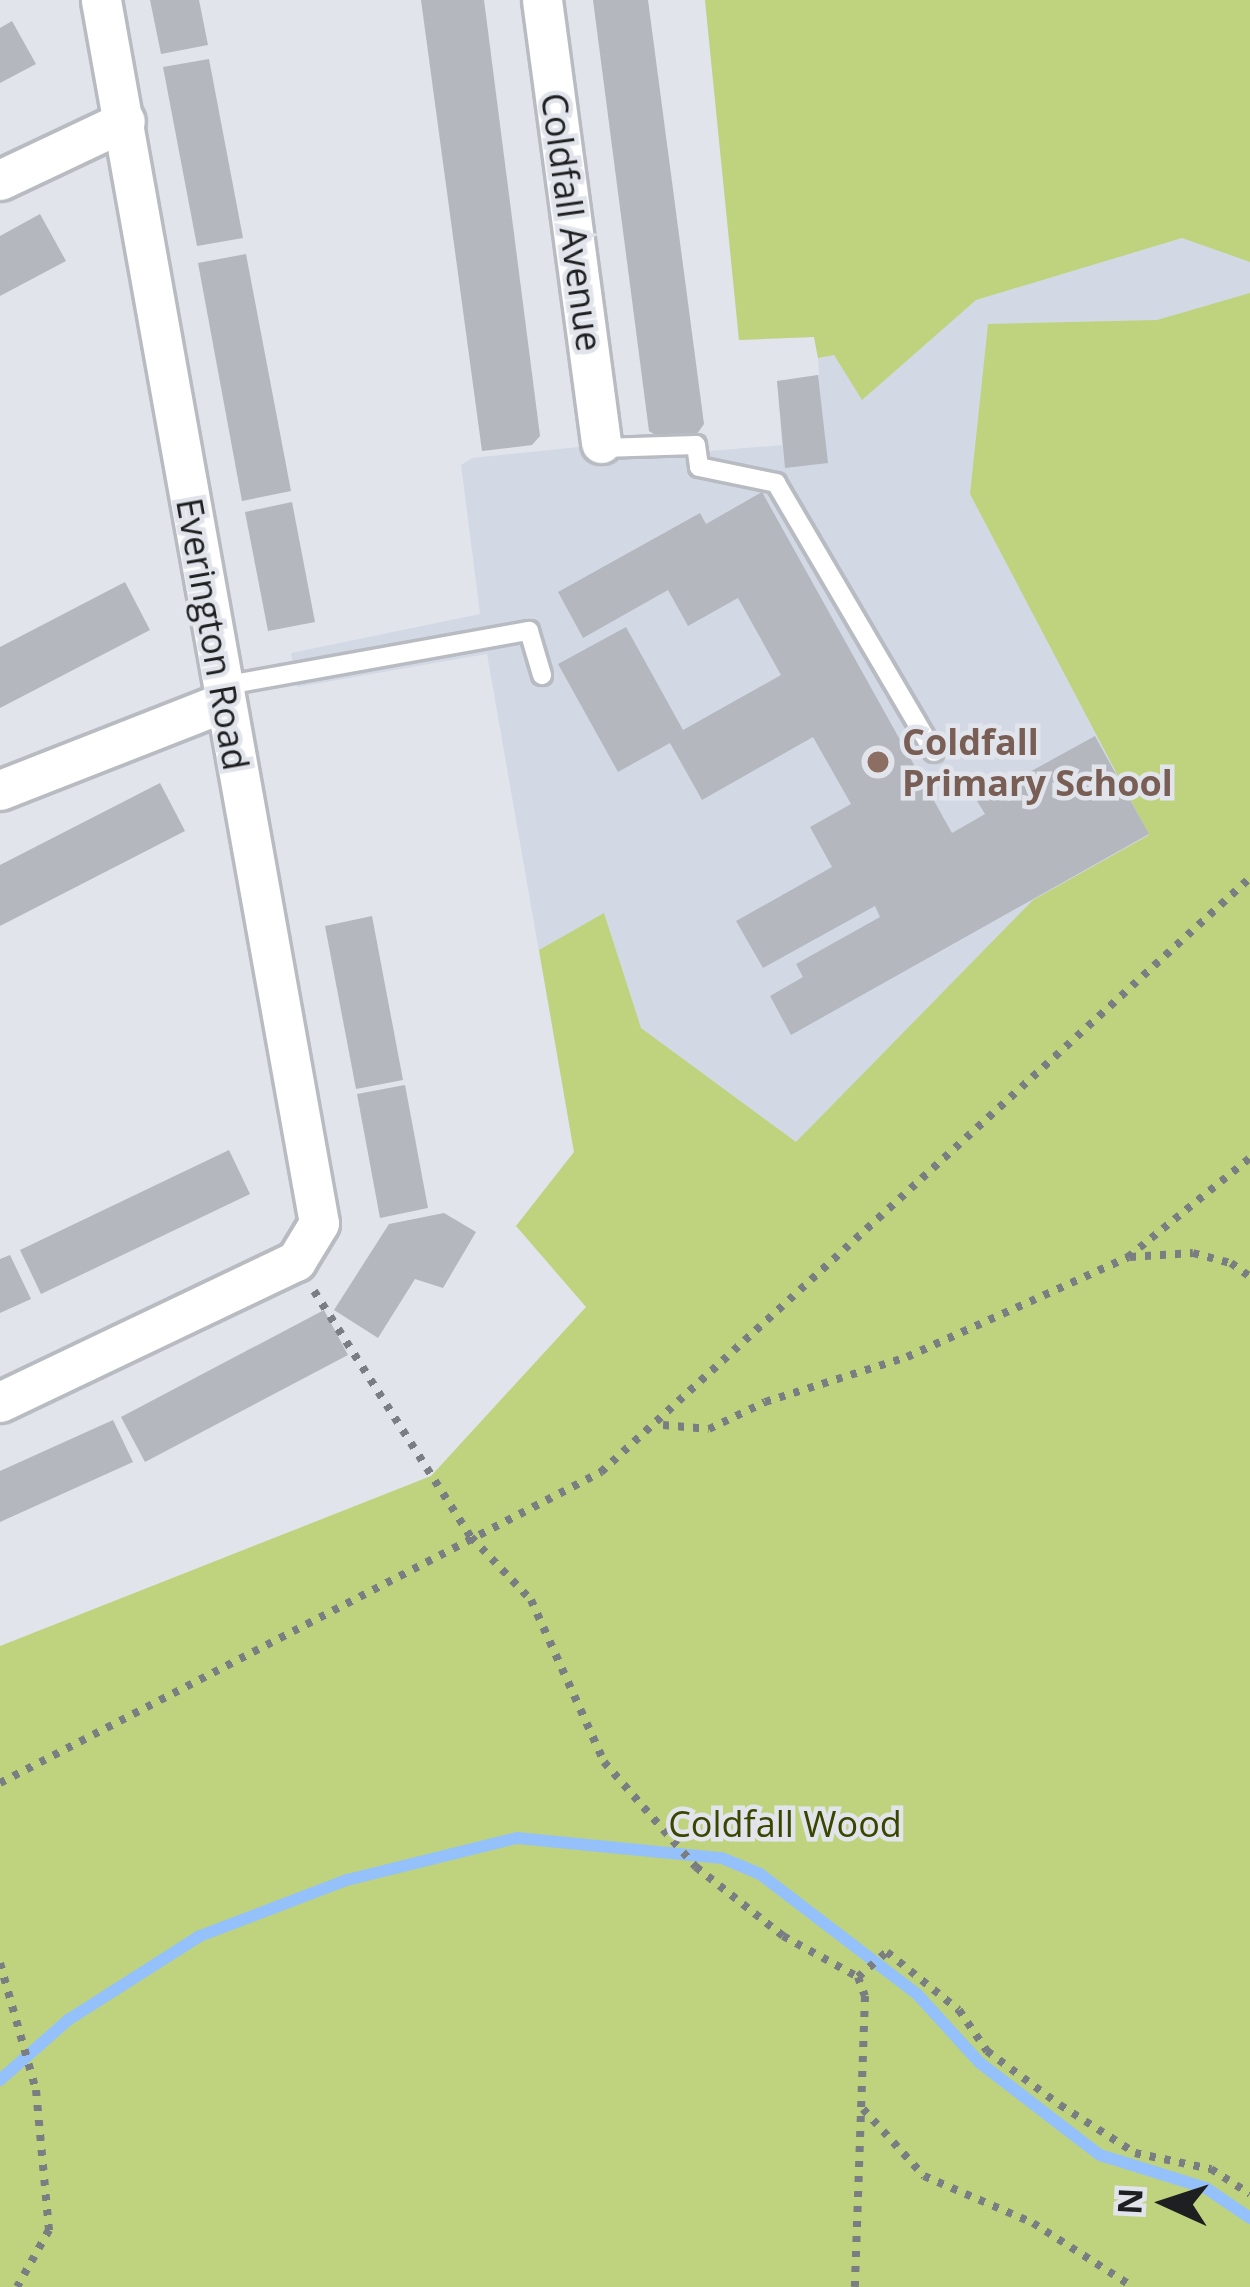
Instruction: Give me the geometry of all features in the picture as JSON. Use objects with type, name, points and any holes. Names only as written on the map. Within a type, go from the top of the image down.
[{"type":"street","name":"Everington Road","points":[[101,0],[320,1223],[296,1261]]},
{"type":"street","name":"Coldfall Avenue","points":[[542,0],[601,443]]},
{"type":"street","points":[[0,180],[125,121]]},
{"type":"street","points":[[0,790],[223,694]]},
{"type":"street","points":[[0,1402],[296,1261]]},
{"type":"lane","points":[[601,443],[603,453],[696,445],[699,466],[776,483],[934,752]]},
{"type":"lane","points":[[223,694],[529,631],[542,675]]},
{"type":"path","points":[[0,1783],[602,1472],[662,1424],[1250,878]]},
{"type":"path","points":[[662,1424],[710,1429],[764,1402],[907,1358],[1128,1257],[1250,1158]]},
{"type":"path","points":[[1128,1257],[1193,1253],[1250,1277]]},
{"type":"path","points":[[296,1261],[471,1538],[531,1600],[604,1762],[696,1868],[783,1936],[861,1975]]},
{"type":"path","points":[[855,2287],[863,2109],[861,1975],[887,1952],[959,2010],[987,2051],[1135,2153],[1211,2169],[1250,2194]]},
{"type":"path","points":[[0,1963],[13,2024],[36,2090],[49,2230],[17,2287]]},
{"type":"path","points":[[863,2109],[924,2176],[1033,2223],[1133,2287]]},
{"type":"shaded area","name":"Coldfall Primary School","points":[[705,0],[1250,0],[1250,837],[660,1378],[516,1226],[574,1152],[487,654],[297,687],[291,653],[480,614],[461,465],[472,458],[706,434],[709,451],[782,445],[777,381],[819,375],[818,358],[814,337],[739,340]]},
{"type":"green space","points":[[705,0],[1250,0],[1250,262],[1182,238],[976,300],[862,400],[834,355],[818,358],[814,337],[739,340]]},
{"type":"green space","name":"Coldfall Wood","points":[[1250,293],[1250,2287],[0,2287],[0,1646],[431,1476],[586,1307],[516,1226],[574,1152],[539,950],[604,913],[641,1028],[796,1142],[1033,900],[1149,835],[970,494],[988,324],[1157,320]]},
{"type":"building","points":[[150,0],[199,0],[208,45],[161,54]]},
{"type":"building","points":[[421,0],[484,0],[540,436],[532,445],[482,451]]},
{"type":"building","points":[[593,0],[648,0],[704,424],[697,434],[660,438],[649,431]]},
{"type":"building","points":[[12,21],[36,64],[0,83],[0,28]]},
{"type":"building","points":[[209,59],[243,238],[197,246],[163,67]]},
{"type":"building","points":[[40,214],[66,261],[0,296],[0,236]]},
{"type":"building","points":[[246,254],[291,491],[242,501],[198,263]]},
{"type":"building","points":[[818,375],[828,463],[785,468],[777,381]]},
{"type":"building","points":[[762,492],[952,833],[985,814],[977,801],[1095,736],[1149,834],[791,1035],[770,996],[803,977],[796,964],[880,917],[875,906],[763,968],[736,921],[832,867],[810,827],[851,804],[813,737],[702,800],[670,743],[618,772],[558,664],[626,627],[683,730],[781,675],[738,598],[688,626],[668,590],[583,638],[558,592],[700,513],[706,524]]},
{"type":"building","points":[[292,502],[315,622],[268,631],[245,512]]},
{"type":"building","points":[[125,582],[150,630],[0,708],[0,647]]},
{"type":"building","points":[[160,783],[185,831],[0,926],[0,865]]},
{"type":"building","points":[[372,916],[403,1080],[356,1089],[325,926]]},
{"type":"building","points":[[405,1085],[428,1208],[380,1218],[357,1094]]},
{"type":"building","points":[[229,1150],[250,1194],[41,1294],[20,1250]]},
{"type":"building","points":[[444,1213],[476,1232],[443,1288],[415,1279],[378,1338],[334,1310],[389,1224]]},
{"type":"building","points":[[10,1255],[31,1299],[0,1313],[0,1259]]},
{"type":"building","points":[[324,1310],[348,1355],[145,1462],[121,1417]]},
{"type":"building","points":[[113,1420],[133,1462],[0,1522],[0,1471]]},
{"type":"waterway","points":[[0,2080],[68,2020],[200,1936],[347,1880],[517,1838],[722,1858],[760,1874],[917,1994],[980,2063],[1100,2155],[1206,2188],[1250,2218]]},
{"type":"place","name":"Coldfall Primary School","points":[[878,762]]}]
